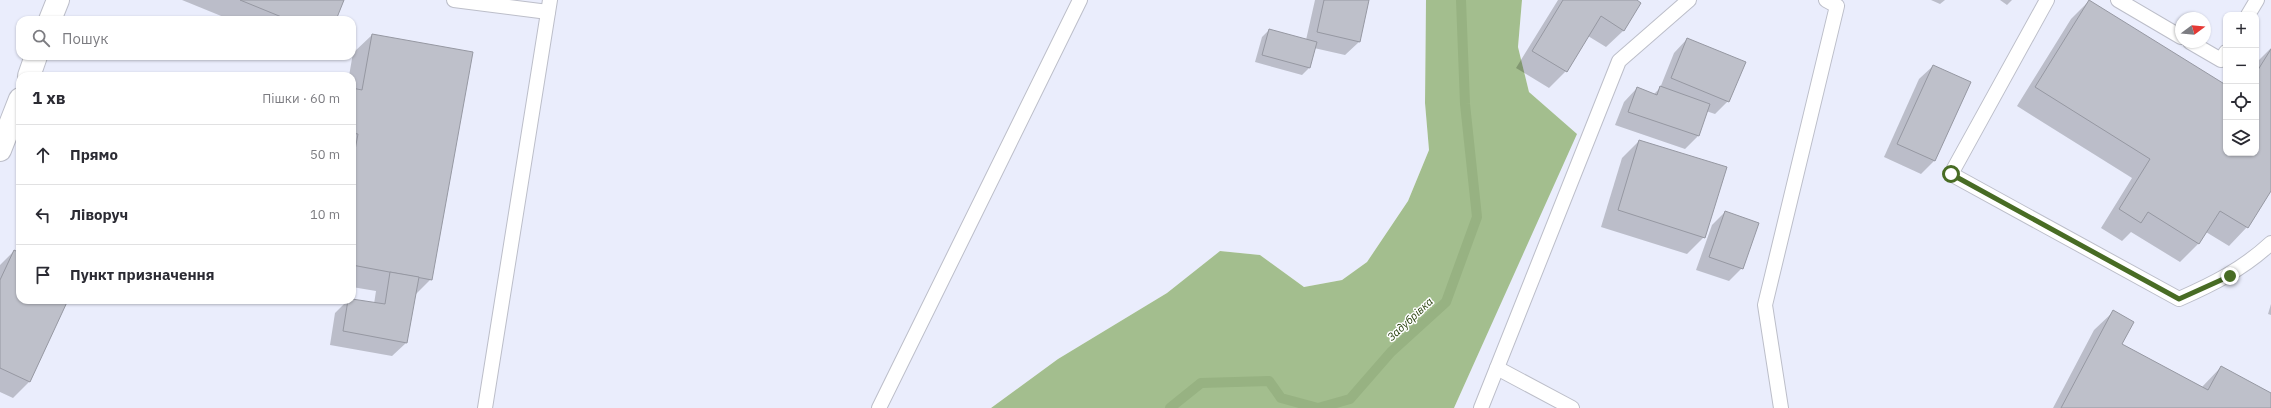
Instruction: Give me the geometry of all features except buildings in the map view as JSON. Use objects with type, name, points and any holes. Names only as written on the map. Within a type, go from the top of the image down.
[{"type":"street","points":[[52,16],[58,0]]},
{"type":"street","points":[[30,72],[35,60]]},
{"type":"street","points":[[0,150],[16,109]]},
{"type":"lane","points":[[454,0],[549,6],[485,408]]},
{"type":"lane","points":[[879,408],[1080,0]]},
{"type":"lane","points":[[1481,408],[1619,61],[1689,0]]},
{"type":"lane","points":[[2047,0],[1951,174],[2179,299],[2230,276],[2252,261],[2271,243]]},
{"type":"lane","points":[[2118,0],[2175,33]]},
{"type":"lane","points":[[2250,12],[2257,0]]},
{"type":"lane","points":[[1781,408],[1765,305],[1834,2]]},
{"type":"lane","points":[[2200,48],[2221,60],[2223,57]]},
{"type":"lane","points":[[1497,368],[1572,408]]},
{"type":"shaded area","points":[[0,0],[1426,0],[1425,103],[1429,150],[1408,201],[1367,262],[1342,280],[1304,287],[1260,255],[1220,251],[1167,293],[1058,359],[991,408],[0,408]]},
{"type":"shaded area","points":[[1522,0],[2271,0],[2271,408],[1454,408],[1576,134],[1529,92],[1518,47]]},
{"type":"green space","points":[[1426,0],[1522,0],[1518,47],[1529,92],[1577,134],[1454,408],[991,408],[1058,359],[1167,293],[1220,251],[1260,255],[1304,287],[1342,280],[1367,262],[1408,201],[1429,150],[1425,103]]},
{"type":"waterway","name":"Задубрівка","points":[[1170,408],[1201,383],[1269,381],[1281,398],[1318,408],[1350,399],[1391,352],[1446,302],[1477,217],[1465,104],[1461,0]]},
{"type":"route","points":[[1951,174],[2179,299],[2230,276]]}]
